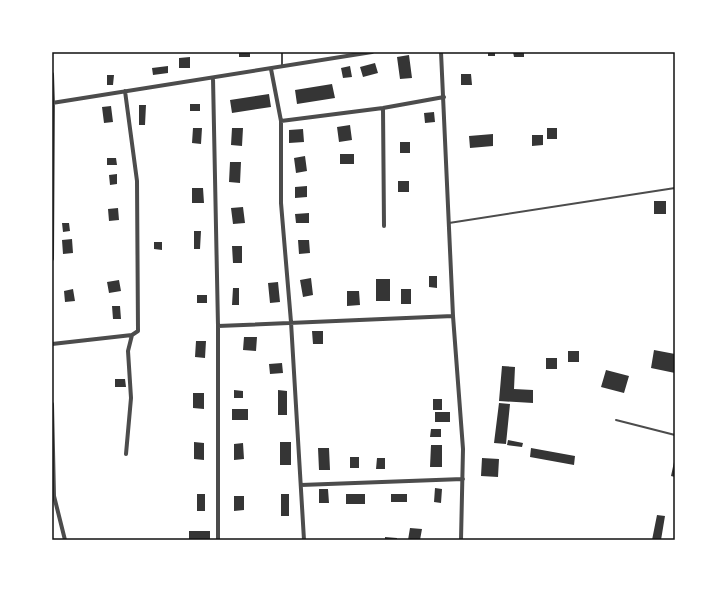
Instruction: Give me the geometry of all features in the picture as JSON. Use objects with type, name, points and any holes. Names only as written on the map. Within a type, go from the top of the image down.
[{"type":"street","points":[[53,103],[372,52]]},
{"type":"street","points":[[441,52],[453,316],[463,449],[461,540]]},
{"type":"street","points":[[271,69],[281,121],[281,204],[291,322],[304,540]]},
{"type":"street","points":[[52,74],[52,259]]},
{"type":"street","points":[[213,78],[218,326],[218,540]]},
{"type":"street","points":[[52,344],[132,335],[138,331],[137,180],[125,91]]},
{"type":"street","points":[[281,121],[383,108],[444,97]]},
{"type":"street","points":[[383,108],[384,226]]},
{"type":"street","points":[[218,326],[453,316]]},
{"type":"street","points":[[126,454],[131,398],[128,351],[132,335]]},
{"type":"street","points":[[52,404],[54,496],[65,540]]},
{"type":"street","points":[[301,485],[463,479]]},
{"type":"lane","points":[[282,52],[282,67]]},
{"type":"lane","points":[[449,223],[675,188]]},
{"type":"lane","points":[[616,420],[675,436]]},
{"type":"building","points":[[239,52],[250,52],[250,57],[239,57]]},
{"type":"building","points":[[488,52],[495,52],[495,56],[488,56]]},
{"type":"building","points":[[513,52],[524,52],[524,57],[514,57]]},
{"type":"building","points":[[409,55],[412,78],[400,79],[397,57]]},
{"type":"building","points":[[190,57],[190,68],[179,68],[179,58]]},
{"type":"building","points":[[375,63],[378,73],[363,77],[360,67]]},
{"type":"building","points":[[168,66],[168,73],[153,75],[152,68]]},
{"type":"building","points":[[350,66],[352,77],[343,78],[341,68]]},
{"type":"building","points":[[461,74],[471,74],[472,85],[461,85]]},
{"type":"building","points":[[107,75],[114,75],[113,85],[107,85]]},
{"type":"building","points":[[332,84],[335,98],[297,104],[295,90]]},
{"type":"building","points":[[269,94],[271,107],[232,113],[230,100]]},
{"type":"building","points":[[190,104],[200,104],[200,111],[190,111]]},
{"type":"building","points":[[139,105],[146,105],[145,125],[139,125]]},
{"type":"building","points":[[111,106],[113,122],[104,123],[102,107]]},
{"type":"building","points":[[434,112],[435,122],[425,123],[424,113]]},
{"type":"building","points":[[350,125],[352,140],[339,142],[337,127]]},
{"type":"building","points":[[193,128],[202,128],[201,144],[192,143]]},
{"type":"building","points":[[232,128],[243,128],[242,146],[231,145]]},
{"type":"building","points":[[547,128],[557,128],[557,139],[547,139]]},
{"type":"building","points":[[303,129],[304,142],[289,143],[289,130]]},
{"type":"building","points":[[493,134],[493,146],[470,148],[469,136]]},
{"type":"building","points":[[532,135],[543,135],[543,145],[532,146]]},
{"type":"building","points":[[400,142],[410,142],[410,153],[400,153]]},
{"type":"building","points":[[340,154],[354,154],[354,164],[340,164]]},
{"type":"building","points":[[305,156],[307,171],[296,173],[294,158]]},
{"type":"building","points":[[107,158],[116,158],[117,165],[107,165]]},
{"type":"building","points":[[230,162],[241,162],[240,183],[229,182]]},
{"type":"building","points":[[117,174],[117,184],[110,185],[109,175]]},
{"type":"building","points":[[398,181],[409,181],[409,192],[398,192]]},
{"type":"building","points":[[307,186],[307,197],[295,198],[295,187]]},
{"type":"building","points":[[192,188],[203,188],[204,203],[192,203]]},
{"type":"building","points":[[654,201],[666,201],[666,214],[654,214]]},
{"type":"building","points":[[243,207],[245,223],[233,224],[231,208]]},
{"type":"building","points":[[118,208],[119,220],[109,221],[108,209]]},
{"type":"building","points":[[309,213],[309,223],[296,223],[295,214]]},
{"type":"building","points":[[62,223],[69,223],[70,231],[63,232]]},
{"type":"building","points":[[194,231],[201,231],[200,249],[194,249]]},
{"type":"building","points":[[72,239],[73,253],[63,254],[62,240]]},
{"type":"building","points":[[298,240],[309,240],[310,253],[299,254]]},
{"type":"building","points":[[154,242],[162,242],[162,250],[154,249]]},
{"type":"building","points":[[232,246],[242,246],[242,263],[233,263]]},
{"type":"building","points":[[429,276],[437,276],[437,288],[429,287]]},
{"type":"building","points":[[311,278],[313,295],[303,297],[300,280]]},
{"type":"building","points":[[376,279],[390,279],[390,301],[376,301]]},
{"type":"building","points":[[119,280],[121,291],[109,293],[107,282]]},
{"type":"building","points":[[278,282],[280,302],[270,303],[268,283]]},
{"type":"building","points":[[233,288],[239,288],[239,305],[232,305]]},
{"type":"building","points":[[73,289],[75,301],[65,302],[64,291]]},
{"type":"building","points":[[401,289],[411,289],[411,304],[401,304]]},
{"type":"building","points":[[347,291],[359,291],[360,305],[347,306]]},
{"type":"building","points":[[197,295],[207,295],[207,303],[197,303]]},
{"type":"building","points":[[112,306],[120,306],[121,319],[113,319]]},
{"type":"building","points":[[312,331],[323,331],[323,344],[313,344]]},
{"type":"building","points":[[244,337],[257,337],[256,351],[243,350]]},
{"type":"building","points":[[196,341],[206,341],[205,358],[195,357]]},
{"type":"building","points":[[654,350],[675,354],[675,373],[651,368]]},
{"type":"building","points":[[568,351],[579,351],[579,362],[568,362]]},
{"type":"building","points":[[546,358],[557,358],[557,369],[546,369]]},
{"type":"building","points":[[282,363],[283,373],[270,374],[269,364]]},
{"type":"building","points":[[502,366],[515,367],[514,389],[533,390],[533,403],[499,401]]},
{"type":"building","points":[[606,370],[629,376],[624,393],[601,387]]},
{"type":"building","points":[[115,379],[125,379],[126,387],[115,387]]},
{"type":"building","points":[[234,390],[243,391],[243,398],[234,398]]},
{"type":"building","points":[[278,390],[287,391],[287,415],[278,415]]},
{"type":"building","points":[[193,393],[204,393],[204,409],[193,408]]},
{"type":"building","points":[[433,399],[442,399],[442,410],[433,410]]},
{"type":"building","points":[[499,403],[510,404],[506,444],[494,443]]},
{"type":"building","points":[[232,409],[248,409],[248,420],[232,420]]},
{"type":"building","points":[[435,412],[450,412],[450,422],[435,422]]},
{"type":"building","points":[[431,429],[441,429],[441,437],[430,437]]},
{"type":"building","points":[[508,440],[523,443],[522,447],[507,445]]},
{"type":"building","points":[[194,442],[204,443],[204,460],[194,459]]},
{"type":"building","points":[[280,442],[291,442],[291,465],[280,465]]},
{"type":"building","points":[[243,443],[244,459],[234,460],[234,444]]},
{"type":"building","points":[[431,445],[442,445],[442,467],[430,467]]},
{"type":"building","points":[[318,448],[329,448],[330,470],[319,470]]},
{"type":"building","points":[[531,448],[575,456],[574,465],[530,457]]},
{"type":"building","points":[[350,457],[359,457],[359,468],[350,468]]},
{"type":"building","points":[[377,458],[385,458],[385,469],[376,469]]},
{"type":"building","points":[[482,458],[499,459],[498,477],[481,476]]},
{"type":"building","points":[[675,462],[675,477],[671,476]]},
{"type":"building","points":[[435,488],[442,489],[441,503],[434,502]]},
{"type":"building","points":[[319,489],[328,489],[329,503],[319,503]]},
{"type":"building","points":[[197,494],[205,494],[205,511],[197,511]]},
{"type":"building","points":[[281,494],[289,494],[289,516],[281,516]]},
{"type":"building","points":[[346,494],[365,494],[365,504],[346,504]]},
{"type":"building","points":[[391,494],[407,494],[407,502],[391,502]]},
{"type":"building","points":[[234,496],[244,496],[244,510],[234,511]]},
{"type":"building","points":[[657,515],[665,516],[661,540],[652,540]]},
{"type":"building","points":[[410,528],[422,529],[420,540],[408,540]]},
{"type":"building","points":[[189,531],[210,531],[210,540],[189,540]]},
{"type":"building","points":[[385,537],[397,538],[397,540],[385,540]]}]
